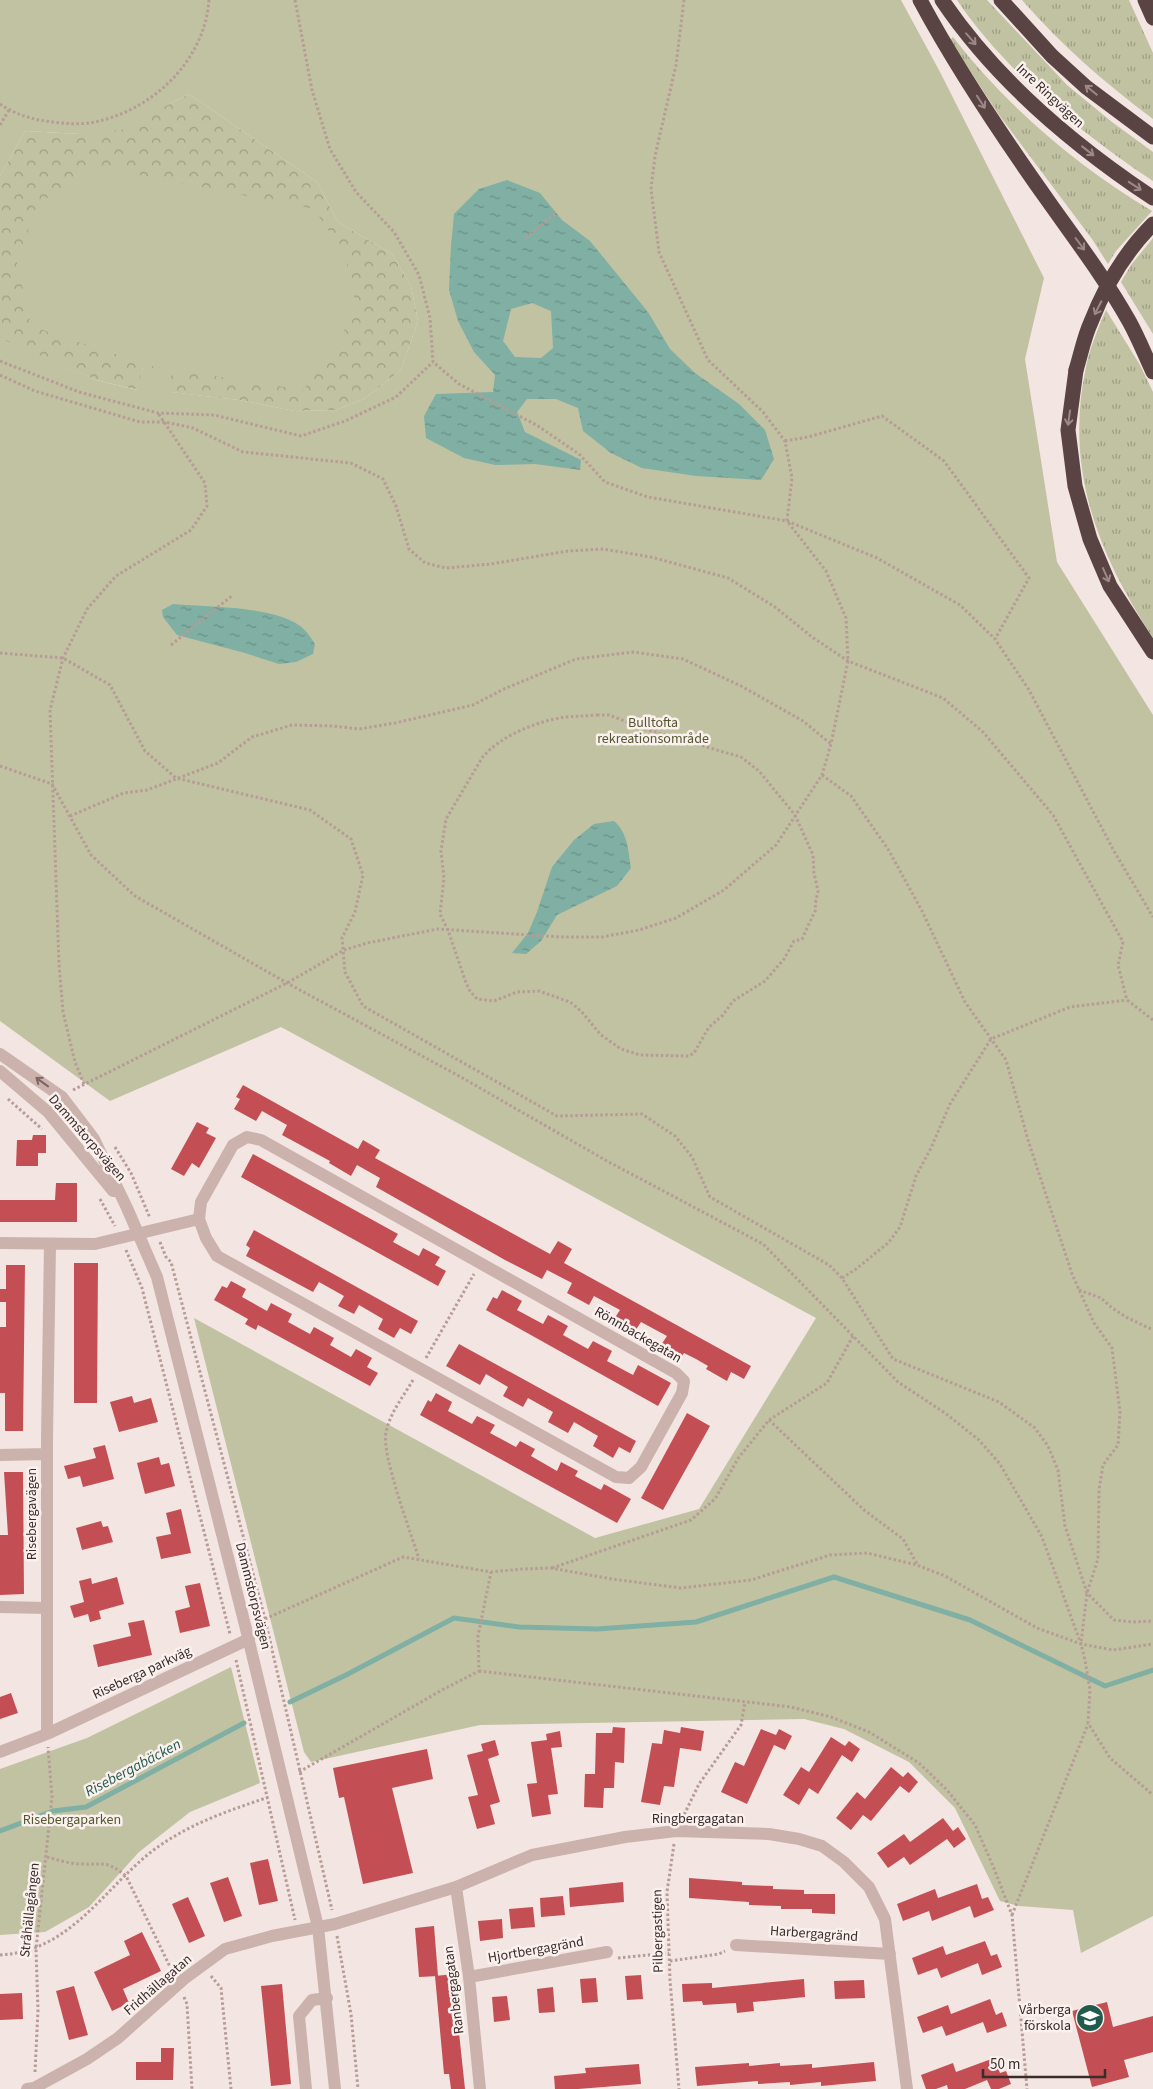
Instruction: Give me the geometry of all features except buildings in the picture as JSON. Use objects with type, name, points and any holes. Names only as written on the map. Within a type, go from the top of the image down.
[{"type":"highway","points":[[920,0],[937,32],[982,104],[1101,276],[1129,322],[1153,372]]},
{"type":"highway","name":"Inre Ringvägen","points":[[942,0],[960,27],[1020,92],[1072,139],[1118,175],[1153,198]]},
{"type":"highway","points":[[1001,0],[1052,56],[1086,87],[1129,121],[1153,137]]},
{"type":"highway","points":[[1145,0],[1153,18]]},
{"type":"highway","points":[[1153,224],[1140,237],[1116,271],[1091,322],[1076,370],[1068,430],[1075,486],[1090,538],[1110,586],[1153,652]]},
{"type":"street","name":"Dammstorpsvägen","points":[[0,1054],[62,1097],[94,1139],[157,1277],[318,1927],[327,1998],[335,2089]]},
{"type":"street","name":"Dammstorpsvägen","points":[[0,1071],[48,1112],[127,1208]]},
{"type":"street","name":"Rönnbackegatan","points":[[247,1137],[260,1140],[480,1263],[676,1373],[684,1381],[682,1394],[641,1467],[629,1478],[616,1476],[217,1256],[206,1238],[199,1219],[201,1202],[233,1145],[247,1137]]},
{"type":"street","points":[[0,1243],[95,1244],[199,1219]]},
{"type":"street","name":"Risebergavägen","points":[[47,1734],[47,1454],[50,1244]]},
{"type":"street","points":[[0,1455],[47,1454]]},
{"type":"street","points":[[0,1607],[47,1608]]},
{"type":"street","name":"Riseberga parkväg","points":[[47,1734],[248,1639]]},
{"type":"street","points":[[0,1752],[47,1734]]},
{"type":"street","name":"Ringbergagatan","points":[[318,1927],[335,1924],[456,1887],[532,1855],[625,1837],[676,1831],[769,1834],[799,1839],[822,1846],[844,1862],[869,1887],[885,1919],[907,2089]]},
{"type":"street","name":"Ranbergagatan","points":[[456,1887],[469,1977],[480,2089]]},
{"type":"street","name":"Fridhällagatan","points":[[27,2089],[34,2089],[87,2059],[118,2038],[178,1985],[225,1950],[272,1936],[318,1927]]},
{"type":"street","name":"Harbergagränd","points":[[736,1945],[890,1954]]},
{"type":"street","name":"Hjortbergagränd","points":[[469,1977],[607,1952]]},
{"type":"street","points":[[306,2089],[299,2016],[312,2000],[327,1998]]},
{"type":"path","points":[[0,104],[9,110],[38,121],[73,124],[98,122],[132,110],[170,84],[194,50],[208,14],[209,0]]},
{"type":"path","points":[[294,0],[312,90],[330,149],[356,192],[394,232],[419,275],[430,318],[433,362],[459,384],[538,426],[579,454],[605,482],[648,497],[787,521],[886,562],[960,605],[995,639],[1029,690],[1114,851],[1153,917]]},
{"type":"path","points":[[158,413],[206,483],[208,506],[191,530],[116,576],[87,609],[63,658],[50,710],[55,900],[64,1012],[75,1062],[84,1084],[287,983],[344,950],[367,943],[438,929],[560,937],[602,937],[639,930],[676,918],[724,890],[776,845],[822,775],[831,744],[848,661],[846,618],[826,571],[787,521],[792,478],[785,441],[763,412],[708,360],[659,252],[651,189],[655,156],[676,65],[684,0]]},
{"type":"path","points":[[0,125],[9,110]]},
{"type":"path","points":[[526,238],[556,213]]},
{"type":"path","points":[[0,361],[79,392],[158,413],[214,415],[301,436],[345,421],[396,397],[433,362]]},
{"type":"path","points":[[0,375],[36,391],[140,422],[165,422],[193,428],[243,452],[350,463],[383,478],[396,506],[409,549],[424,563],[446,568],[491,564],[568,551],[603,549],[651,557],[728,578],[775,607],[812,637],[848,661],[943,698],[983,732],[1053,815],[1123,942],[1118,965],[1127,1000],[1153,1020]]},
{"type":"path","points":[[785,441],[808,437],[882,416],[944,461],[1029,578],[995,639]]},
{"type":"path","points":[[171,644],[232,596]]},
{"type":"path","points":[[70,816],[124,793],[147,790],[218,763],[252,737],[292,725],[359,729],[395,723],[473,705],[504,689],[576,659],[633,652],[683,659],[733,682],[804,721],[831,744]]},
{"type":"path","points":[[0,653],[63,658],[110,685],[145,751],[176,778],[310,810],[351,839],[363,875],[355,912],[342,938],[345,972],[363,1006],[557,1116],[642,1114],[675,1136],[692,1157],[710,1197],[829,1265],[842,1278],[893,1360],[999,1402],[1035,1428],[1048,1446],[1058,1470],[1065,1526],[1087,1593],[1114,1620],[1132,1622],[1153,1621]]},
{"type":"path","points":[[609,715],[648,730],[742,758],[770,783],[795,815],[813,855],[818,891],[816,909],[802,939],[794,941],[784,959],[765,981],[733,1001],[723,1015],[709,1027],[694,1053],[682,1057],[635,1054],[614,1046],[570,1002],[539,991],[517,992],[494,1001],[478,999],[470,991],[466,983],[448,930],[440,914],[444,878],[441,851],[446,819],[475,768],[489,750],[509,738],[538,725],[564,717],[609,715]]},
{"type":"path","points":[[0,766],[52,784],[91,855],[135,896],[287,983],[459,1076],[607,1161],[763,1244],[898,1382],[945,1413],[979,1440],[1000,1464],[1042,1537],[1081,1644],[1086,1660],[1090,1690],[1088,1724],[1012,1915]]},
{"type":"path","points":[[822,775],[851,796],[888,849],[922,911],[965,1002],[1006,1060],[1028,1140],[1072,1274],[1094,1323],[1112,1348],[1120,1412],[1118,1445],[1103,1465],[1099,1490],[1098,1559],[1087,1593],[1081,1644]]},
{"type":"path","points":[[842,1278],[888,1243],[900,1227],[916,1176],[931,1148],[950,1104],[991,1039],[1070,1007],[1127,1000]]},
{"type":"path","points":[[6,1097],[44,1130]]},
{"type":"path","points":[[99,1197],[121,1237],[142,1288],[233,1646],[298,1930]]},
{"type":"path","points":[[419,1558],[386,1452],[386,1433],[392,1414],[420,1369],[480,1263]]},
{"type":"path","points":[[1079,1290],[1101,1298],[1126,1317],[1153,1330]]},
{"type":"path","points":[[551,1568],[691,1520],[715,1498],[739,1457],[769,1420],[828,1383],[853,1336]]},
{"type":"path","points":[[769,1420],[864,1510],[903,1539],[917,1565]]},
{"type":"path","points":[[303,1788],[265,1619],[403,1557],[419,1558],[491,1572],[522,1568],[551,1568],[612,1579],[681,1588],[751,1580],[830,1555],[867,1554],[917,1565],[945,1576],[1037,1628],[1081,1644],[1113,1650],[1153,1644]]},
{"type":"path","points":[[479,1671],[478,1636],[491,1572]]},
{"type":"path","points":[[299,1772],[442,1690],[479,1671],[791,1707],[831,1717],[869,1732],[919,1763],[948,1790],[975,1825],[1012,1915],[1027,2089]]},
{"type":"path","name":"Pilbergastigen","points":[[679,2089],[669,1953],[667,1892],[676,1831],[699,1784],[742,1725],[744,1702]]},
{"type":"path","points":[[1088,1724],[1110,1758],[1153,1795]]},
{"type":"path","name":"Stråhällagången","points":[[34,2089],[38,2010],[36,1949],[51,1827],[52,1797],[47,1734]]},
{"type":"path","points":[[0,1955],[36,1949],[62,1934],[86,1916],[150,1852],[179,1833],[216,1815],[269,1797]]},
{"type":"path","points":[[47,1857],[81,1864],[103,1863],[113,1866],[126,1876],[186,2004],[192,2089]]},
{"type":"path","points":[[670,1961],[719,1954],[736,1945]]},
{"type":"path","points":[[607,1952],[619,1958],[669,1953]]},
{"type":"path","points":[[202,1966],[221,1988],[231,2089]]},
{"type":"green space","name":"Bulltofta rekreationsområde","points":[[0,0],[901,0],[940,72],[1044,278],[1025,359],[1057,562],[1153,715],[1153,1916],[1081,1953],[1073,1910],[1019,1906],[1000,1901],[955,1808],[909,1762],[844,1729],[804,1719],[480,1725],[311,1762],[304,1752],[194,1318],[595,1538],[699,1509],[816,1318],[281,1027],[110,1101],[0,1021],[0,338],[96,380],[137,390],[143,367],[171,374],[171,392],[239,400],[295,411],[336,410],[364,399],[401,370],[418,321],[411,286],[392,254],[338,222],[317,182],[189,94],[169,104],[130,129],[80,134],[25,131],[0,176]]},
{"type":"green space","points":[[957,0],[987,0],[1067,85],[1112,122],[1153,152],[1153,181],[1099,143],[1046,100],[998,51]]},
{"type":"green space","points":[[1022,0],[1129,0],[1153,53],[1153,119],[1084,63],[1052,33]]},
{"type":"green space","points":[[953,37],[996,87],[1044,133],[1096,174],[1152,211],[1116,251],[1108,264],[1092,239],[999,115],[950,40]]},
{"type":"green space","points":[[189,94],[317,182],[338,222],[392,254],[411,286],[418,321],[401,370],[364,399],[336,410],[295,411],[239,400],[170,392],[143,367],[138,390],[96,380],[0,339],[0,176],[25,131],[80,134],[169,104]]},
{"type":"green space","points":[[94,166],[314,209],[345,255],[356,305],[335,351],[303,390],[151,366],[31,326],[17,263],[37,205]]},
{"type":"green space","points":[[1153,238],[1153,334],[1121,282],[1131,265]]},
{"type":"green space","points":[[1106,310],[1140,365],[1153,392],[1153,638],[1116,575],[1091,509],[1083,475],[1079,441],[1080,404],[1086,367],[1094,338]]},
{"type":"green space","name":"Risebergaparken","points":[[231,1667],[260,1783],[190,1812],[139,1852],[89,1907],[45,1932],[0,1935],[0,1769],[87,1738]]},
{"type":"water","points":[[507,180],[540,193],[562,220],[590,241],[648,312],[670,349],[695,373],[739,404],[765,430],[774,459],[761,480],[696,476],[642,468],[611,453],[583,431],[578,408],[556,399],[527,399],[517,412],[525,432],[581,460],[580,470],[535,464],[495,465],[464,458],[426,438],[424,416],[436,394],[493,392],[495,375],[474,352],[458,321],[449,290],[454,214],[479,189]],"holes":[[[532,303],[551,311],[553,348],[541,358],[515,357],[503,341],[511,309]]]},
{"type":"water","points":[[173,604],[257,611],[288,619],[302,628],[315,644],[313,654],[296,662],[279,664],[177,635],[163,617],[162,610]]},
{"type":"water","points":[[614,821],[625,836],[631,868],[617,886],[557,915],[541,941],[526,954],[512,953],[528,933],[552,867],[574,840],[594,824]]},
{"type":"waterway","points":[[290,1702],[454,1618],[519,1627],[597,1629],[696,1622],[834,1577],[970,1620],[1105,1686],[1153,1670]]},
{"type":"waterway","name":"Risebergabäcken","points":[[0,1831],[53,1811],[86,1807],[244,1723]]},
{"type":"place","name":"Vårberga förskola","points":[[1090,2018]]}]
